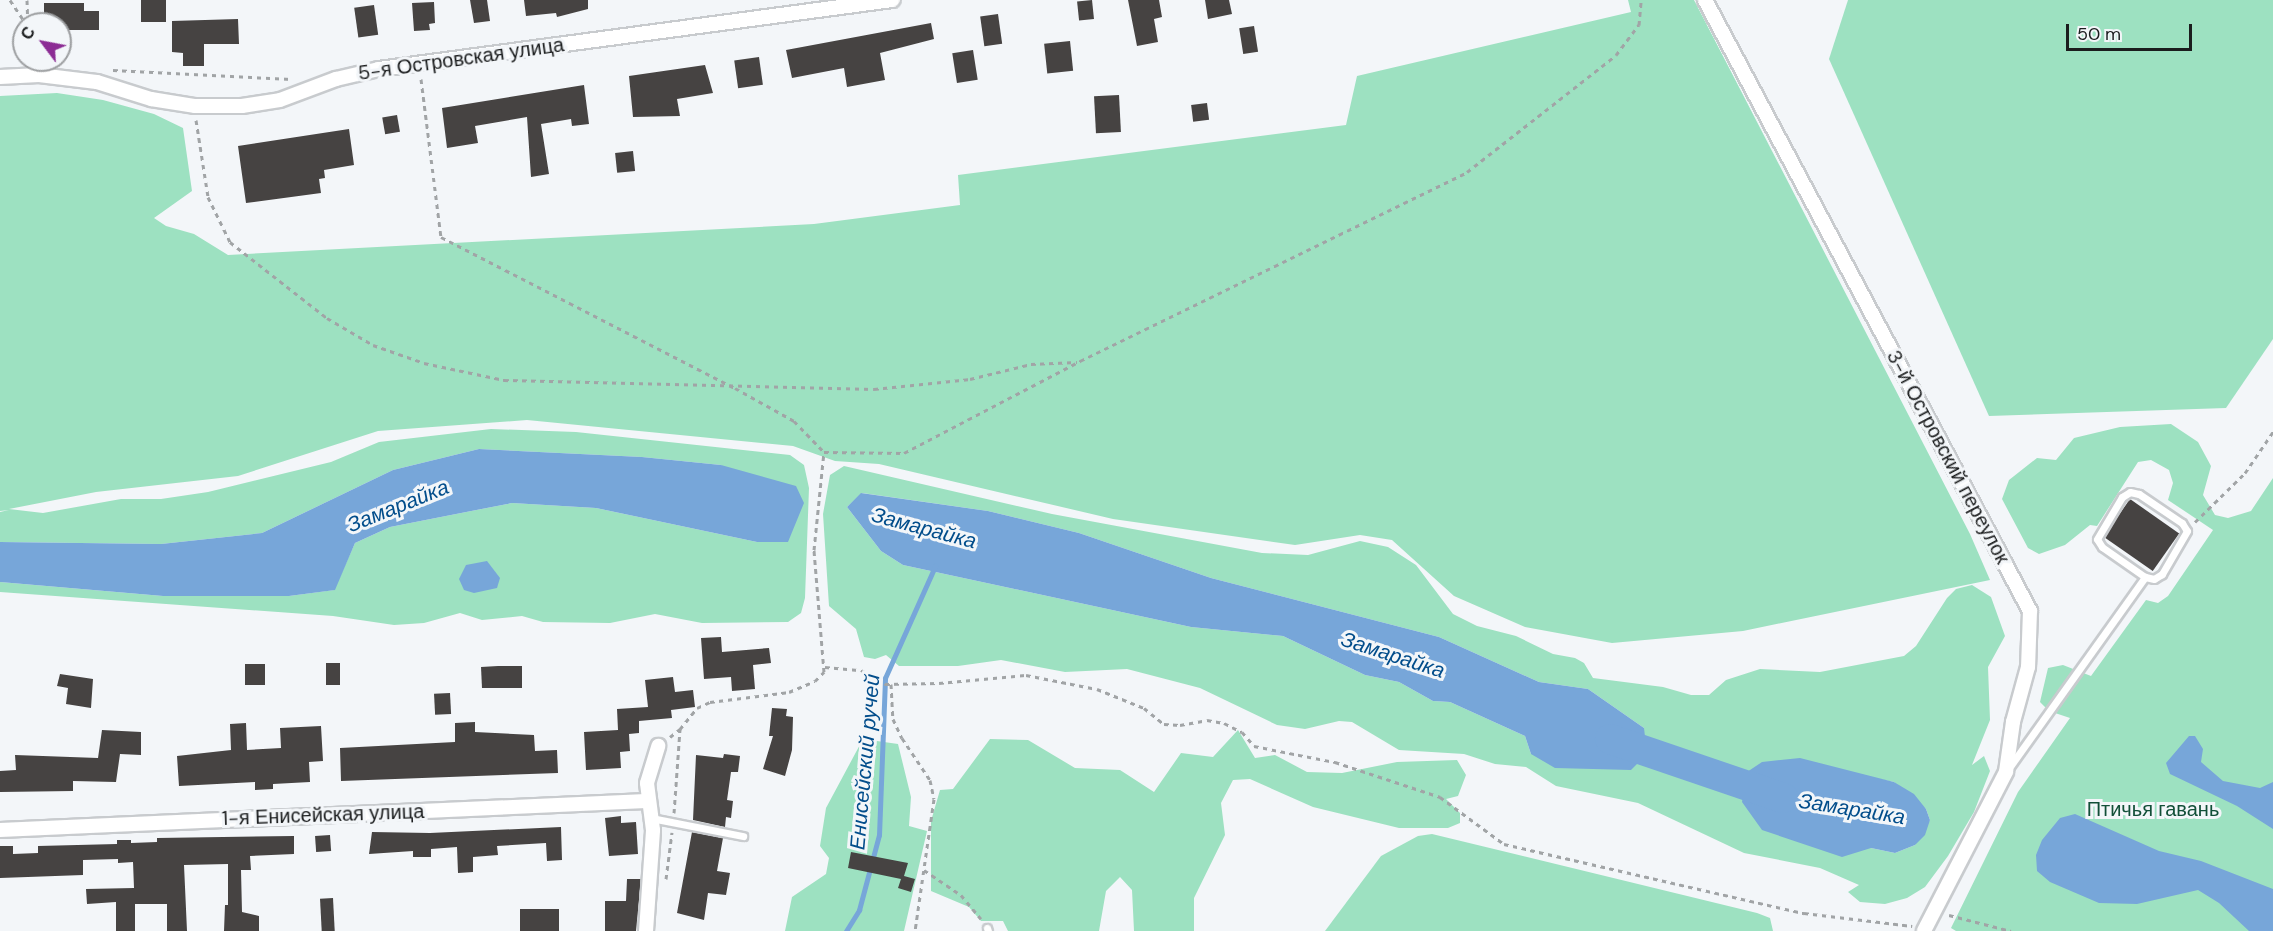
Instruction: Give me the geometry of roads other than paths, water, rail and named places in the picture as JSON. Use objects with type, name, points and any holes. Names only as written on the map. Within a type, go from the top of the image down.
[{"type":"street","name":"5-я Островская улица","points":[[0,77],[39,75],[97,82],[151,99],[195,106],[242,106],[280,100],[336,79],[419,64],[892,0]]},
{"type":"street","name":"3-й Островский переулок","points":[[1705,0],[2030,611],[2028,667],[2013,722],[2006,772],[1925,929]]},
{"type":"street","points":[[646,931],[651,818],[646,801],[658,746]]},
{"type":"street","name":"1-я Енисейская улица","points":[[0,830],[646,801]]},
{"type":"lane","points":[[2130,492],[2139,494],[2185,526],[2185,540],[2162,574],[2154,579],[2145,577],[2102,547],[2097,539],[2122,497],[2130,492]]},
{"type":"lane","points":[[2006,772],[2145,577]]},
{"type":"lane","points":[[651,818],[674,820],[743,836]]},
{"type":"water","points":[[479,449],[642,457],[721,465],[796,486],[804,503],[788,542],[757,542],[596,508],[512,503],[390,527],[355,543],[335,590],[289,596],[163,596],[0,582],[0,542],[161,544],[262,533],[393,470]]},
{"type":"water","points":[[861,493],[988,511],[1079,533],[1211,578],[1439,637],[1539,682],[1588,689],[1644,728],[1647,754],[1631,770],[1555,768],[1531,754],[1525,736],[1450,702],[1433,701],[1399,682],[1365,675],[1283,636],[1191,627],[903,565],[881,551],[847,507]]},
{"type":"water","points":[[487,561],[500,578],[497,588],[474,593],[464,590],[459,579],[466,565]]},
{"type":"water","points":[[2189,736],[2195,736],[2203,749],[2201,762],[2223,781],[2260,788],[2273,782],[2273,829],[2237,806],[2170,774],[2166,763]]},
{"type":"water","points":[[1800,758],[1894,782],[1914,794],[1926,809],[1930,820],[1925,835],[1915,845],[1895,853],[1871,848],[1842,857],[1762,830],[1742,802],[1747,772],[1762,762]]},
{"type":"water","points":[[2075,814],[2159,851],[2201,861],[2273,889],[2273,931],[2249,931],[2219,903],[2198,890],[2137,904],[2099,903],[2050,882],[2037,871],[2036,855],[2042,840],[2060,818]]},
{"type":"waterway","name":"Енисейский ручей","points":[[846,931],[859,910],[879,835],[885,678],[935,566]]},
{"type":"waterway","name":"Замарайка","points":[[1610,739],[1783,798]]},
{"type":"park label","name":"Птичья гавань","points":[[2153,809]]}]
